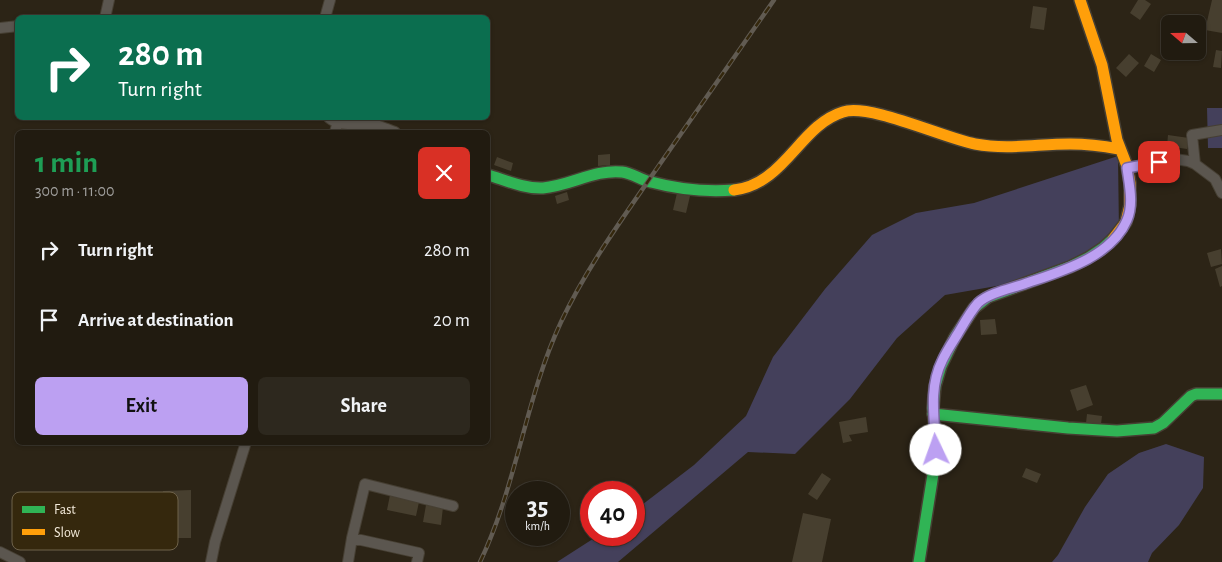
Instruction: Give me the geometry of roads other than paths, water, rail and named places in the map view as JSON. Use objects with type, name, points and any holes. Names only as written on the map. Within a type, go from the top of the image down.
[{"type":"street","points":[[106,15],[109,0]]},
{"type":"street","points":[[326,15],[330,0]]},
{"type":"street","points":[[919,562],[932,487],[936,450],[934,383],[941,362],[961,328],[978,304],[1003,291],[1078,263],[1098,252],[1116,238],[1127,220],[1130,206],[1130,191],[1127,168],[1119,149],[1102,65],[1080,0]]},
{"type":"street","points":[[0,28],[15,26]]},
{"type":"street","points":[[490,176],[540,189],[563,185],[599,174],[620,172],[648,181],[712,190],[748,189],[778,169],[825,121],[844,111],[867,112],[907,122],[951,138],[987,146],[1015,147],[1063,144],[1119,149]]},
{"type":"street","points":[[333,120],[347,124],[376,125],[390,130]]},
{"type":"street","points":[[1195,164],[1192,135],[1222,130]]},
{"type":"street","points":[[1127,168],[1175,159],[1195,164],[1215,179],[1222,193]]},
{"type":"street","points":[[934,414],[1068,428],[1117,431],[1154,428],[1163,423],[1191,396],[1196,394],[1222,394]]},
{"type":"street","points":[[211,562],[215,542],[245,445]]},
{"type":"street","points":[[348,562],[365,484],[453,506]]},
{"type":"street","points":[[352,538],[419,553],[417,562]]},
{"type":"street","points":[[0,552],[20,562]]},
{"type":"railway","points":[[480,562],[493,533],[503,503],[538,381],[561,322],[571,302],[616,228],[774,0]]}]
